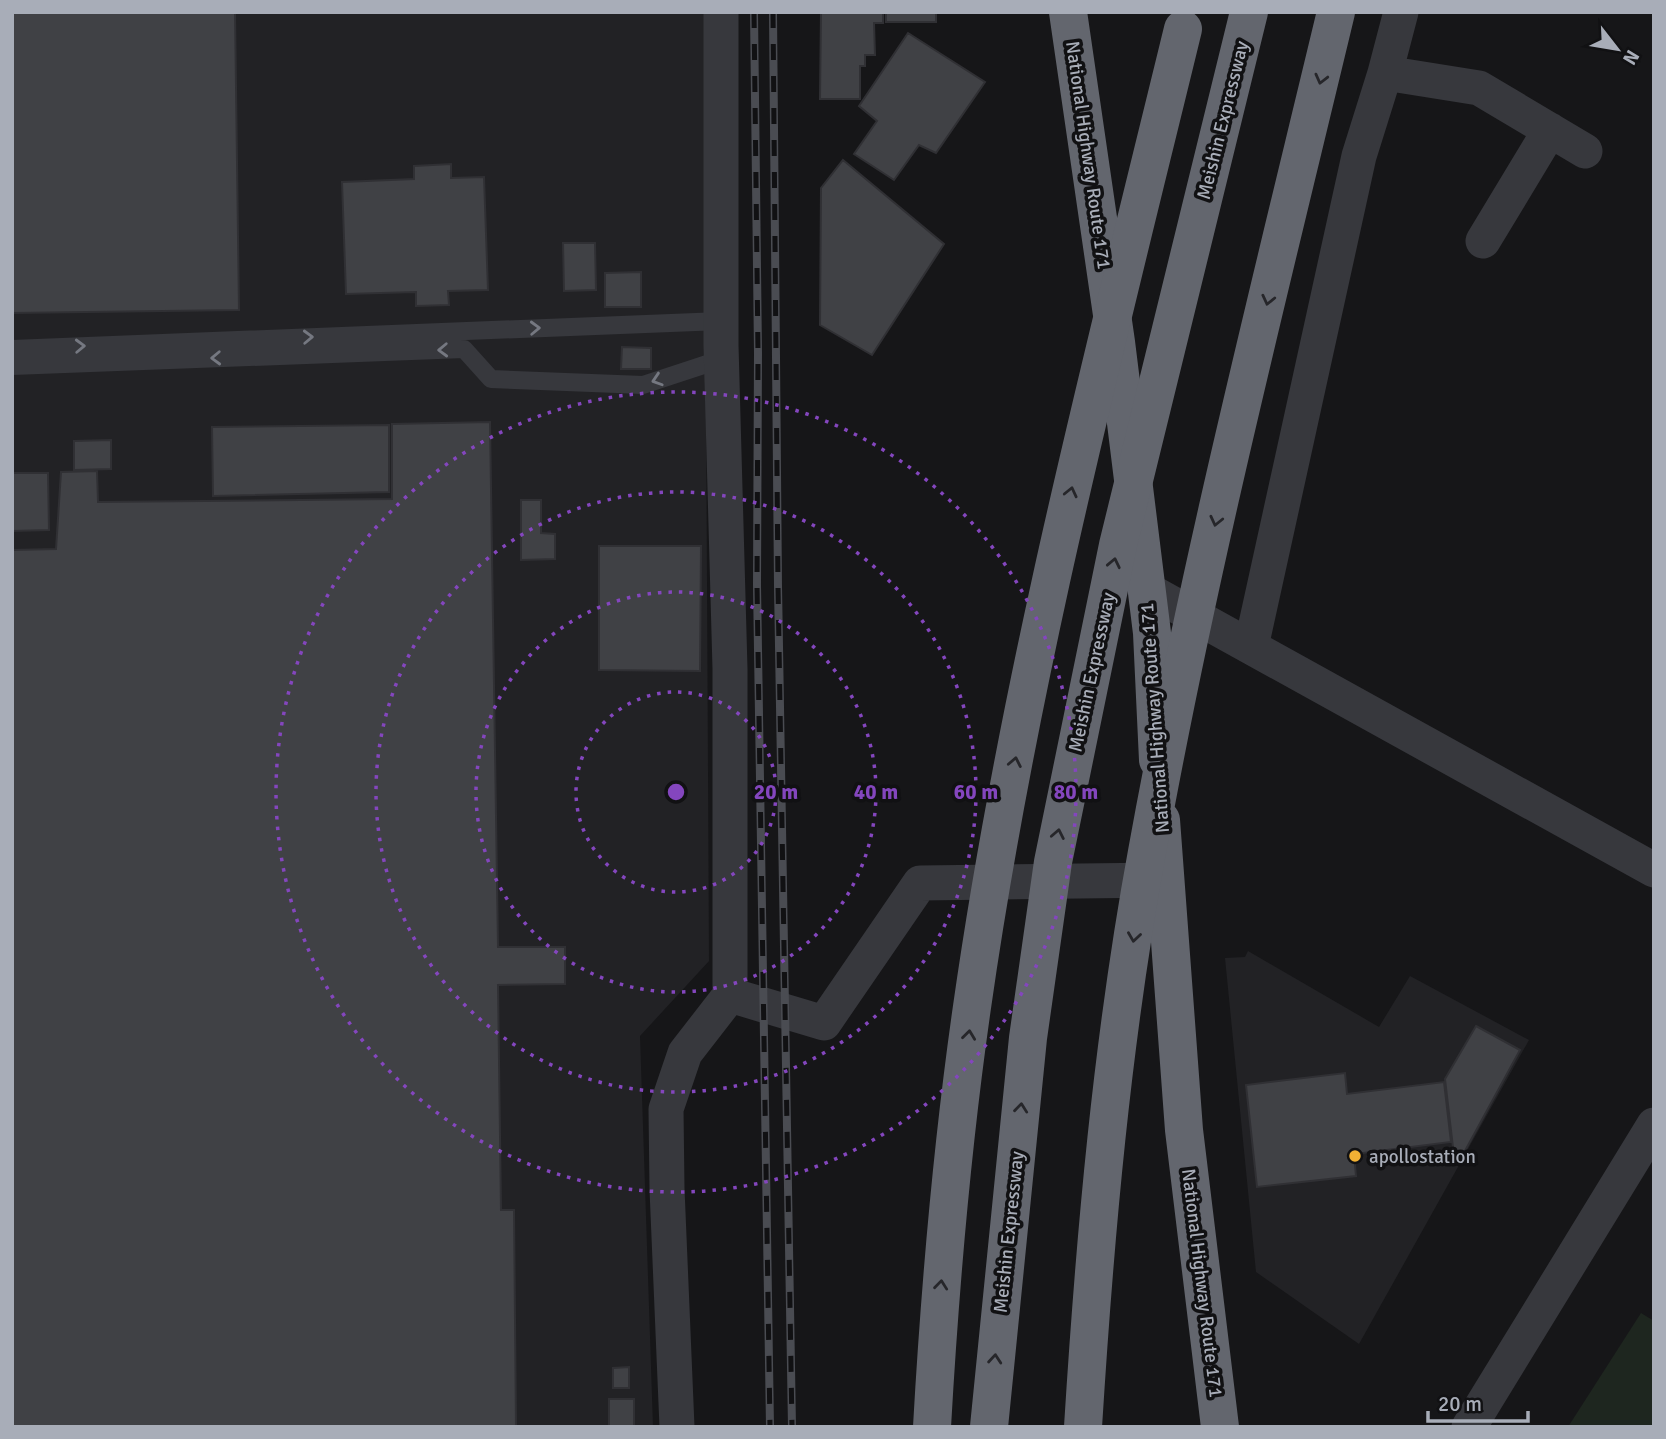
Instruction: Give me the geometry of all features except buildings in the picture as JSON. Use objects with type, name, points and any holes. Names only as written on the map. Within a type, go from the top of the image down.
[{"type":"highway","name":"National Highway Route 171","points":[[1068,12],[1116,342],[1152,633],[1164,880],[1184,1130],[1220,1427]]},
{"type":"highway","name":"Meishin Expressway","points":[[989,1427],[1028,1038],[1053,862],[1121,532],[1249,12]]},
{"type":"highway","points":[[1083,1427],[1091,1290],[1113,1080],[1146,854],[1187,645],[1336,12]]},
{"type":"highway","points":[[932,1427],[939,1295],[956,1140],[972,1007],[995,867],[1061,534],[1185,18]]},
{"type":"street","points":[[677,1427],[666,1109],[685,1053],[730,995],[730,669],[721,321],[721,12]]},
{"type":"street","points":[[1251,647],[1359,156],[1401,12]]},
{"type":"street","points":[[1385,73],[1479,88],[1585,151]]},
{"type":"street","points":[[1483,241],[1550,130]]},
{"type":"street","points":[[1146,589],[1654,870]]},
{"type":"street","points":[[730,995],[824,1023],[920,883],[1164,880]]},
{"type":"street","points":[[1469,1427],[1654,1125]]},
{"type":"lane","points":[[12,349],[721,321]]},
{"type":"lane","points":[[12,366],[464,349],[491,379],[643,385],[722,359]]},
{"type":"shaded area","points":[[12,12],[704,12],[709,961],[640,1036],[653,1427],[12,1427]]},
{"type":"shaded area","name":"apollostation","points":[[1248,951],[1379,1027],[1410,976],[1529,1040],[1359,1344],[1256,1272],[1225,958],[1245,957]]},
{"type":"shaded area","points":[[1641,1313],[1654,1321],[1654,1427],[1568,1427]]},
{"type":"railway","points":[[754,12],[758,353],[757,585],[770,1427]]},
{"type":"railway","points":[[773,12],[778,586],[792,1427]]},
{"type":"place","name":"apollostation","points":[[1355,1156]]}]
